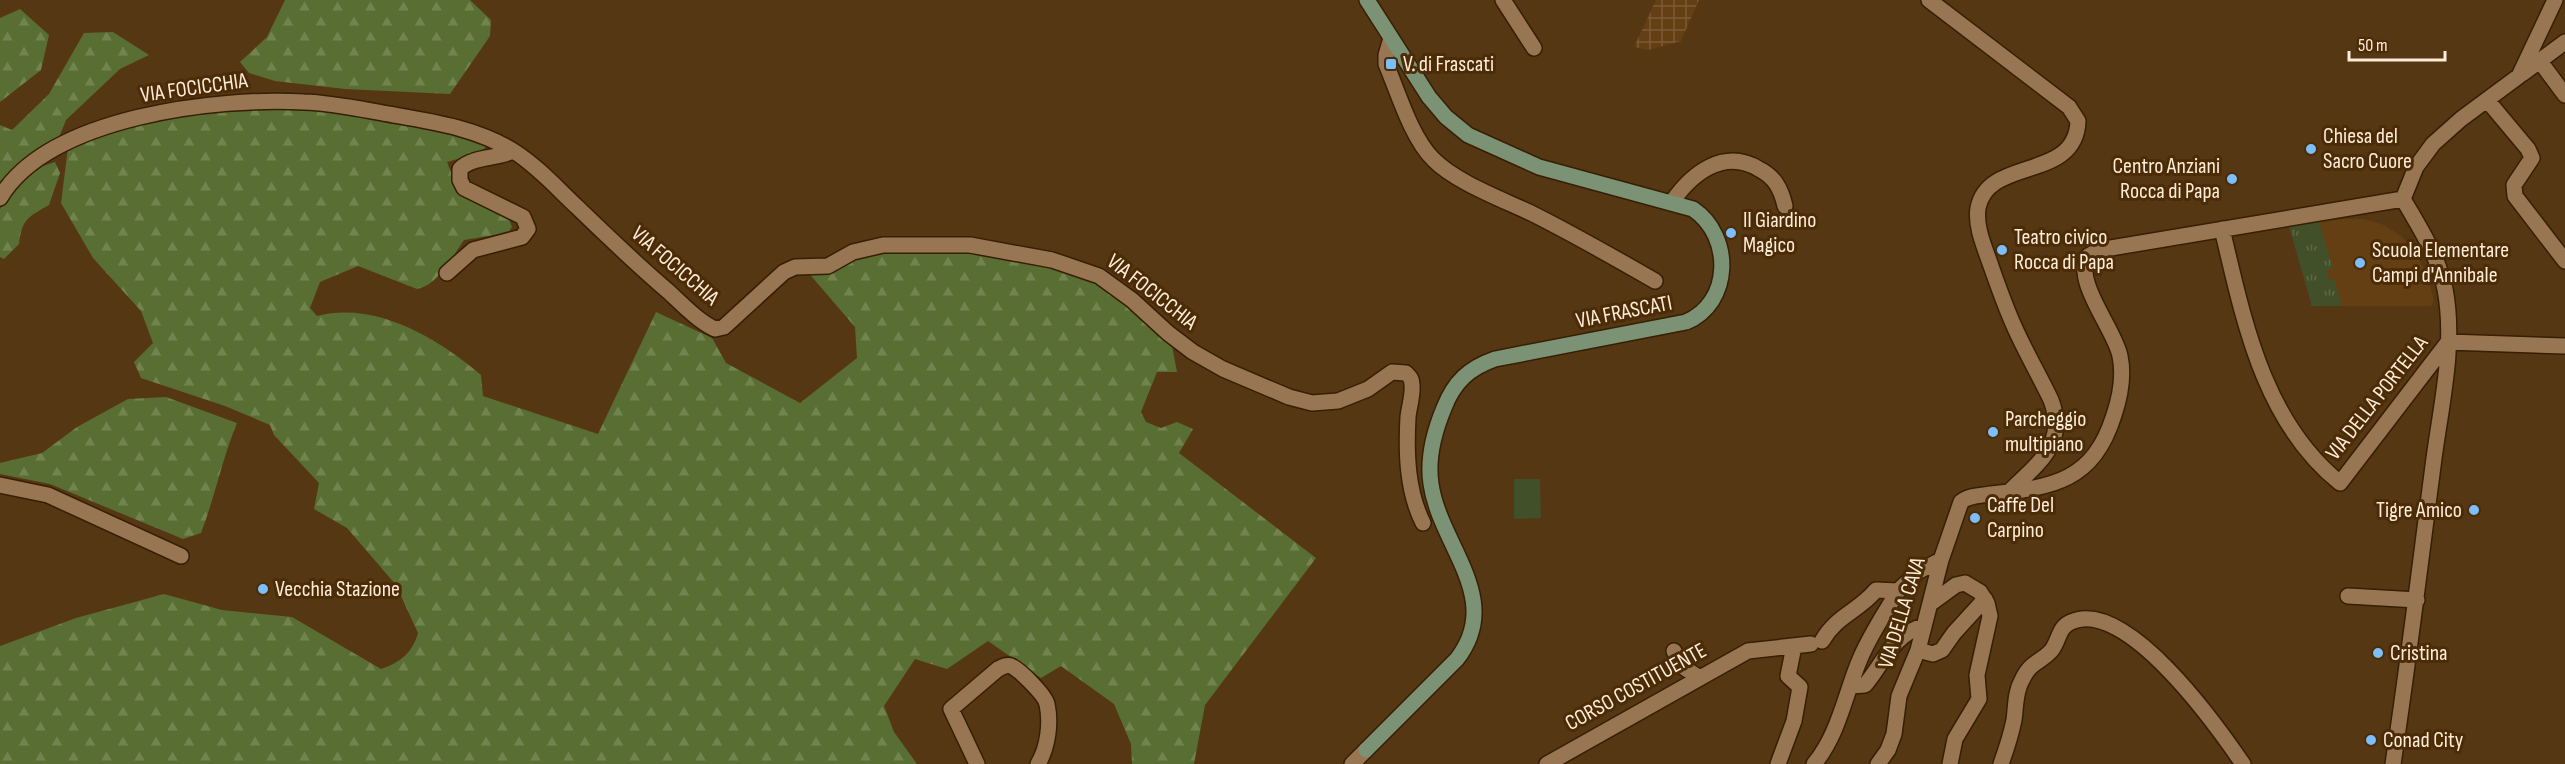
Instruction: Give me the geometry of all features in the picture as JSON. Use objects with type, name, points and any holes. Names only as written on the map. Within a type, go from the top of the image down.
[{"type":"main road","name":"VIA FRASCATI","points":[[1364,757],[1457,659],[1469,641],[1474,624],[1473,592],[1444,529],[1434,499],[1429,473],[1435,433],[1453,390],[1469,371],[1495,359],[1672,326],[1694,319],[1704,312],[1714,300],[1720,285],[1722,267],[1719,246],[1712,228],[1703,216],[1687,206],[1552,172],[1515,158],[1468,135],[1438,108],[1390,38],[1368,0]]},
{"type":"street","points":[[1503,0],[1534,48]]},
{"type":"street","points":[[1929,0],[2069,106],[2078,121],[2075,139],[2065,154],[2001,179],[1985,194],[1979,206],[1978,221],[1981,234],[2001,294],[2018,335],[2051,400],[2055,415],[2055,433],[2051,448],[2009,492]]},
{"type":"street","points":[[2519,76],[2553,2]]},
{"type":"street","points":[[1390,38],[1386,64],[1417,134],[1434,160],[1467,181],[1583,240],[1655,280]]},
{"type":"street","points":[[2403,199],[2416,167],[2428,150],[2450,128],[2565,42]]},
{"type":"street","points":[[2539,60],[2565,95]]},
{"type":"street","points":[[2487,100],[2528,149],[2532,158],[2514,185],[2515,196],[2565,261]]},
{"type":"street","name":"VIA FOCICCHIA","points":[[0,198],[23,171],[54,149],[86,133],[127,120],[232,103],[290,101],[336,105],[461,129],[491,139],[513,151],[541,172],[664,288],[715,329],[724,327],[778,275],[795,267],[828,267],[853,252],[884,245],[964,244],[1045,259],[1093,273],[1112,284],[1193,352],[1223,369],[1288,397],[1312,402],[1338,401],[1364,391],[1392,372],[1406,373],[1411,379],[1412,387],[1408,423],[1410,478],[1414,503],[1423,523]]},
{"type":"street","points":[[447,273],[473,250],[522,237],[528,229],[523,217],[464,188],[460,180],[460,169],[471,162],[504,156],[513,151]]},
{"type":"street","points":[[1672,202],[1686,183],[1705,168],[1721,162],[1736,160],[1756,167],[1769,175],[1779,187],[1785,206]]},
{"type":"street","points":[[2009,492],[2045,487],[2074,474],[2096,454],[2114,416],[2121,377],[2121,358],[2086,281],[2084,268],[2088,256],[2099,250],[2403,199]]},
{"type":"street","points":[[2393,764],[2417,600],[2448,342],[2446,296],[2440,272],[2424,235],[2403,199]]},
{"type":"street","name":"VIA DELLA PORTELLA","points":[[2222,229],[2249,340],[2268,390],[2308,452],[2320,467],[2340,483],[2448,342]]},
{"type":"street","points":[[2448,342],[2565,346]]},
{"type":"street","points":[[0,485],[48,495],[181,556]]},
{"type":"street","name":"VIA DELLA CAVA","points":[[1878,764],[1888,750],[1894,734],[1901,692],[1918,650],[1941,560],[1958,506],[1967,498],[2009,492]]},
{"type":"street","points":[[1814,764],[1837,724],[1863,652],[1898,591],[1919,571],[1941,560]]},
{"type":"street","points":[[1930,604],[1960,583],[1973,586],[1985,599],[1990,616],[1977,675],[1979,699],[1955,739],[1950,764]]},
{"type":"street","points":[[1778,764],[1794,721],[1800,687],[1788,676],[1794,646],[1816,642],[1837,620],[1865,601],[1876,590],[1898,591]]},
{"type":"street","points":[[2348,596],[2417,600]]},
{"type":"street","points":[[1918,650],[1933,654],[1939,652],[1985,599]]},
{"type":"street","points":[[2001,764],[2012,728],[2018,688],[2023,677],[2035,661],[2049,652],[2064,627],[2072,621],[2087,619],[2108,624],[2150,652],[2204,708],[2243,764]]},
{"type":"street","points":[[1850,686],[1865,685],[1880,662],[1905,635],[1924,626]]},
{"type":"street","name":"CORSO COSTITUENTE","points":[[1547,764],[1748,651],[1794,646]]},
{"type":"street","points":[[1678,659],[1700,678]]},
{"type":"street","points":[[977,764],[951,709],[998,669],[1010,666],[1041,693],[1047,702],[1049,727],[1038,764]]},
{"type":"street","points":[[1352,764],[1364,757]]},
{"type":"shaded area","points":[[1656,0],[1699,0],[1681,41],[1648,50],[1634,47]]},
{"type":"shaded area","name":"Scuola Elementare Campi d'Annibale","points":[[2343,219],[2364,219],[2384,225],[2401,236],[2415,252],[2427,274],[2434,300],[2431,306],[2312,306],[2289,226]]},
{"type":"green space","points":[[285,0],[470,0],[491,20],[490,36],[450,94],[345,89],[275,81],[249,73],[240,62],[267,37]]},
{"type":"green space","points":[[20,9],[49,35],[41,70],[0,102],[0,18]]},
{"type":"green space","points":[[113,32],[149,55],[120,69],[66,120],[58,140],[0,191],[0,125],[12,130],[49,94],[84,33]]},
{"type":"green space","points":[[261,106],[343,111],[444,130],[486,146],[482,152],[447,162],[452,175],[470,198],[509,219],[512,227],[508,233],[464,240],[438,276],[432,282],[417,289],[358,266],[320,282],[310,308],[317,316],[339,313],[383,318],[425,336],[481,375],[483,396],[598,434],[656,312],[712,338],[726,363],[800,403],[857,358],[855,327],[806,270],[860,253],[973,250],[1064,266],[1102,281],[1172,346],[1177,372],[1157,372],[1141,412],[1146,422],[1161,428],[1177,422],[1193,429],[1179,453],[1316,558],[1205,705],[1194,764],[1132,764],[1131,744],[1114,704],[1061,666],[1041,678],[988,641],[947,669],[915,659],[884,706],[894,732],[917,764],[0,764],[0,646],[76,618],[164,594],[222,610],[292,617],[381,669],[405,656],[416,640],[418,633],[396,585],[347,528],[314,509],[319,483],[274,435],[270,425],[225,406],[141,378],[134,362],[153,343],[141,311],[93,258],[61,203],[68,148],[100,132],[210,111]]},
{"type":"green space","points":[[55,162],[60,173],[49,205],[27,220],[22,229],[19,244],[4,259],[0,257],[0,209],[17,185],[34,169]]},
{"type":"green space","points":[[2319,222],[2333,268],[2326,271],[2329,280],[2334,279],[2342,306],[2312,306],[2289,226]]},
{"type":"green space","points":[[166,397],[237,423],[201,533],[183,539],[50,484],[0,474],[0,463],[42,453],[77,427],[128,399]]},
{"type":"green space","points":[[1514,479],[1540,479],[1541,518],[1514,519]]},
{"type":"place","name":"V. di Frascati","points":[[1391,64]]},
{"type":"place","name":"Chiesa del Sacro Cuore","points":[[2311,149]]},
{"type":"place","name":"Centro Anziani Rocca di Papa","points":[[2232,179]]},
{"type":"place","name":"Il Giardino Magico","points":[[1731,233]]},
{"type":"place","name":"Teatro civico Rocca di Papa","points":[[2002,250]]},
{"type":"place","name":"Scuola Elementare Campi d'Annibale","points":[[2360,263]]},
{"type":"place","name":"Parcheggio multipiano","points":[[1993,432]]},
{"type":"place","name":"Tigre Amico","points":[[2474,510]]},
{"type":"place","name":"Caffe Del Carpino","points":[[1975,518]]},
{"type":"place","name":"Vecchia Stazione","points":[[263,589]]},
{"type":"place","name":"Cristina","points":[[2378,653]]},
{"type":"place","name":"Conad City","points":[[2371,740]]}]
